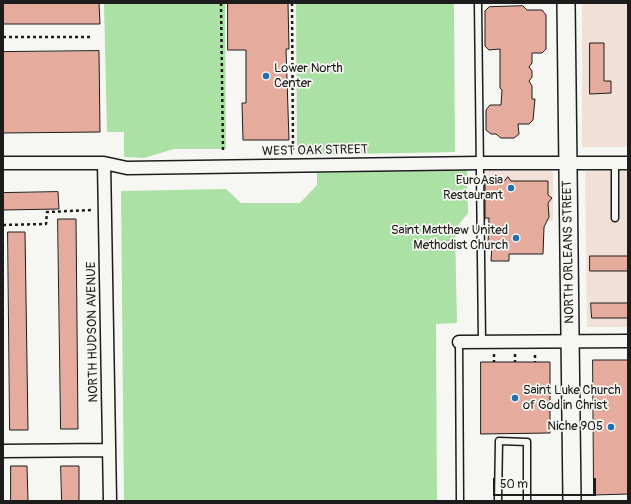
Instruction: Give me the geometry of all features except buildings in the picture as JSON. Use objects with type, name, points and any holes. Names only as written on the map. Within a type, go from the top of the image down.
[{"type":"street","name":"NORTH ORLEANS STREET","points":[[566,3],[572,501]]},
{"type":"street","name":"WEST OAK STREET","points":[[3,163],[104,163],[127,168],[480,163],[628,163]]},
{"type":"street","name":"NORTH HUDSON AVENUE","points":[[104,163],[110,501]]},
{"type":"street","points":[[459,342],[628,341]]},
{"type":"street","points":[[3,451],[109,450]]},
{"type":"lane","points":[[478,3],[482,342]]},
{"type":"lane","points":[[615,163],[615,218]]},
{"type":"lane","points":[[459,342],[460,501]]},
{"type":"lane","points":[[498,501],[499,441],[527,442],[527,501]]},
{"type":"path","points":[[221,3],[223,152]]},
{"type":"path","points":[[292,3],[293,151]]},
{"type":"path","points":[[3,38],[92,37]]},
{"type":"path","points":[[3,225],[46,224],[47,212],[92,210]]},
{"type":"path","points":[[494,354],[494,362]]},
{"type":"path","points":[[515,354],[515,362]]},
{"type":"path","points":[[535,355],[535,362]]},
{"type":"shaded area","points":[[582,3],[628,3],[628,147],[582,147]]},
{"type":"shaded area","points":[[480,171],[553,171],[553,221],[481,221]]},
{"type":"shaded area","points":[[585,171],[628,171],[628,327],[587,327]]},
{"type":"green space","points":[[104,3],[225,3],[226,149],[174,149],[144,158],[124,157],[124,132],[107,132]]},
{"type":"green space","points":[[296,3],[454,3],[455,152],[297,155]]},
{"type":"green space","points":[[467,170],[468,213],[455,229],[457,323],[436,324],[437,500],[124,500],[121,191],[226,189],[241,203],[300,203],[317,185],[317,173]]},
{"type":"place","name":"Lower North Center","points":[[266,76]]},
{"type":"place","name":"EuroAsia Restaurant","points":[[511,188]]},
{"type":"place","name":"Saint Matthew United Methodist Church","points":[[516,238]]},
{"type":"place","name":"Saint Luke Church of God in Christ","points":[[515,398]]},
{"type":"place","name":"Niche 905","points":[[611,427]]}]
